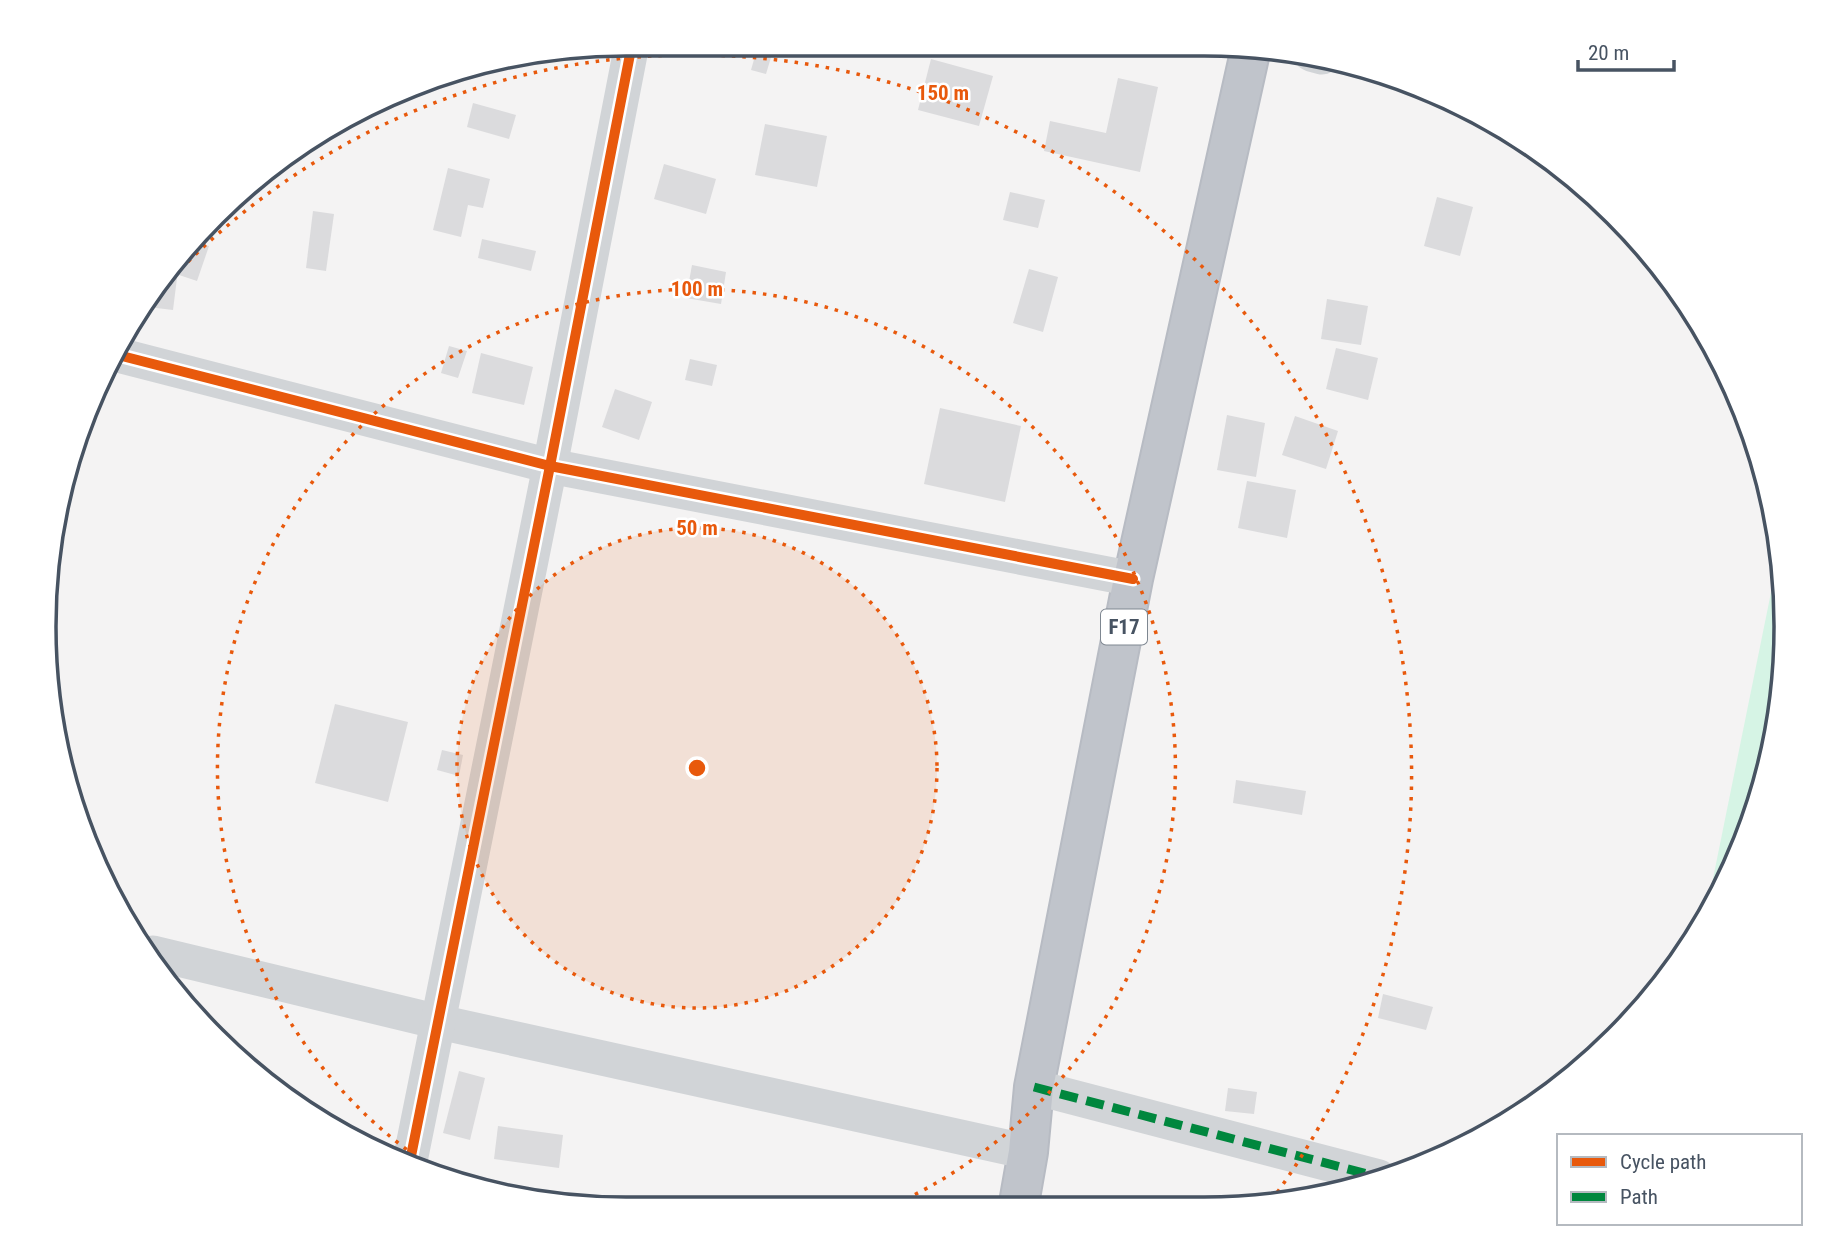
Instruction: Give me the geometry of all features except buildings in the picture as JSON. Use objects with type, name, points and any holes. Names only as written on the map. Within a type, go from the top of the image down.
[{"type":"highway","name":"F17","points":[[1020,1197],[1028,1152],[1034,1087],[1133,579],[1249,58]]},
{"type":"street","points":[[411,1155],[630,56]]},
{"type":"street","points":[[124,357],[550,466],[1133,579]]},
{"type":"street","points":[[160,955],[439,1022],[1028,1152]]},
{"type":"street","points":[[1034,1087],[1365,1174]]},
{"type":"green space","points":[[1773,585],[1773,664],[1763,738],[1744,810],[1712,886]]},
{"type":"marked path","points":[[1034,1087],[1366,1174]]},
{"type":"cycle path","points":[[411,1155],[630,56]]},
{"type":"cycle path","points":[[124,357],[550,466],[1133,579]]}]
